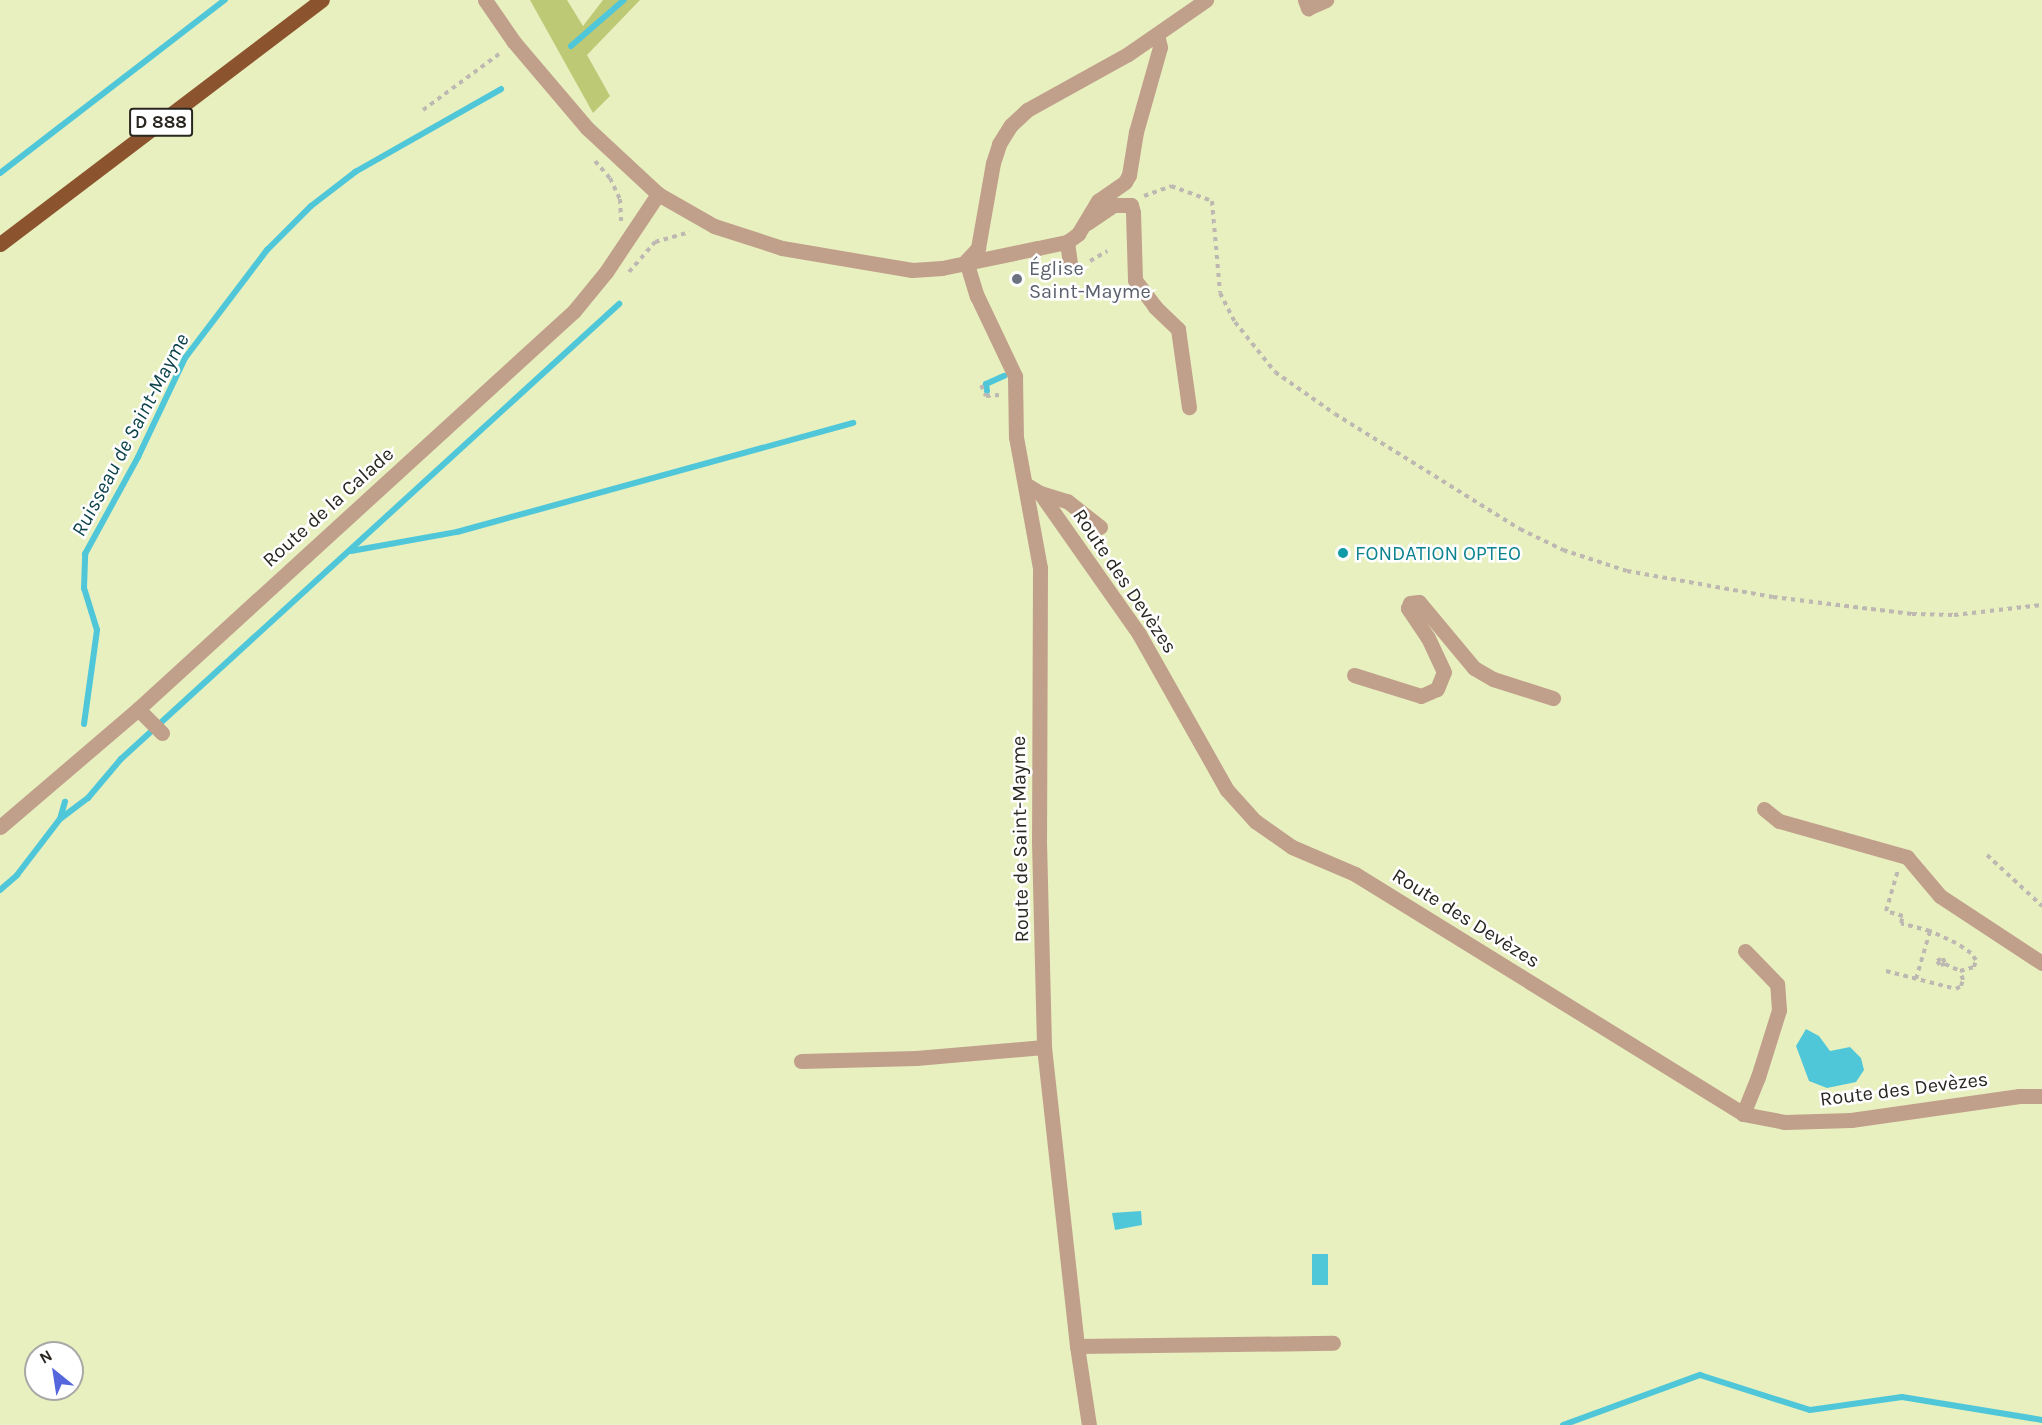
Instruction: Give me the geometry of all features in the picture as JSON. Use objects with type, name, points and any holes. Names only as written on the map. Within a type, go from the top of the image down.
[{"type":"main road","name":"D 888","points":[[0,244],[322,0]]},
{"type":"street","points":[[485,0],[514,42],[587,128],[658,194],[714,226],[782,248],[912,270],[942,268],[966,261],[1067,242],[1085,225],[1114,205],[1131,205],[1135,280],[1155,307],[1178,329],[1189,407]]},
{"type":"street","points":[[966,261],[978,248],[993,163],[999,144],[1011,124],[1027,110],[1157,35],[1206,0]]},
{"type":"street","points":[[1305,0],[1308,8],[1326,0]]},
{"type":"street","points":[[1085,225],[1084,221],[1098,201],[1125,182],[1129,174],[1136,132],[1160,47],[1157,35]]},
{"type":"street","name":"Route de la Calade","points":[[0,827],[138,709],[180,679],[574,311],[606,272],[658,194]]},
{"type":"street","points":[[1067,242],[1070,263]]},
{"type":"street","name":"Route de Saint-Mayme","points":[[966,261],[977,296],[1004,342],[1015,376],[1016,437],[1033,489],[1040,568],[1039,841],[1044,1047],[1077,1346],[1089,1425]]},
{"type":"street","points":[[1033,489],[1067,501],[1100,527]]},
{"type":"street","name":"Route des Devèzes","points":[[1033,489],[1139,634],[1227,790],[1255,821],[1292,847],[1355,874],[1743,1114],[1785,1122],[1851,1120],[2019,1096],[2042,1096]]},
{"type":"street","points":[[1354,675],[1421,696],[1437,689],[1444,672],[1428,638],[1408,608],[1410,603],[1419,602],[1474,668],[1493,679],[1553,698]]},
{"type":"street","points":[[138,709],[162,734]]},
{"type":"street","points":[[1764,809],[1779,821],[1907,856],[1940,896],[2042,963]]},
{"type":"street","points":[[1743,1114],[1758,1077],[1779,1011],[1777,984],[1745,951]]},
{"type":"street","points":[[801,1061],[916,1058],[1044,1047]]},
{"type":"street","points":[[1077,1346],[1333,1342]]},
{"type":"path","points":[[423,110],[514,42]]},
{"type":"path","points":[[1131,205],[1149,193],[1171,186],[1212,201],[1220,293],[1235,322],[1275,372],[1335,414],[1500,516],[1563,550],[1627,572],[1773,597],[1912,614],[1954,615],[2042,604]]},
{"type":"path","points":[[656,242],[714,226]]},
{"type":"path","points":[[1090,261],[1107,251]]},
{"type":"path","points":[[981,386],[986,396],[999,394]]},
{"type":"path","points":[[1902,855],[1886,911],[1903,916],[1901,922],[1930,931],[1971,953],[1976,960],[1974,967],[1960,971],[1945,964]]},
{"type":"path","points":[[1987,855],[2042,906]]},
{"type":"path","points":[[1916,979],[1930,931]]},
{"type":"path","points":[[1886,971],[1956,989],[1961,986],[1963,980],[1960,971]]},
{"type":"green space","points":[[0,0],[2042,0],[2042,1425],[0,1425]]},
{"type":"green space","points":[[530,0],[567,0],[583,26],[603,0],[640,0],[587,55],[610,96],[593,113]]},
{"type":"water","points":[[1806,1029],[1819,1036],[1830,1051],[1850,1047],[1861,1058],[1864,1070],[1856,1082],[1827,1088],[1809,1081],[1796,1046]]},
{"type":"water","points":[[1141,1211],[1142,1225],[1115,1230],[1112,1213]]},
{"type":"water","points":[[1312,1254],[1328,1254],[1328,1285],[1312,1285]]},
{"type":"waterway","points":[[0,173],[225,0]]},
{"type":"waterway","name":"Ruisseau de Saint-Mayme","points":[[571,46],[624,0]]},
{"type":"waterway","name":"Ruisseau de Saint-Mayme","points":[[84,724],[97,630],[84,588],[85,554],[138,457],[185,358],[267,250],[311,206],[355,172],[501,89]]},
{"type":"waterway","points":[[60,819],[88,798],[121,759],[619,304]]},
{"type":"waterway","points":[[987,391],[986,384],[1004,376]]},
{"type":"waterway","points":[[351,551],[457,532],[853,423]]},
{"type":"waterway","name":"Ruisseau de Saint-Mayme","points":[[0,890],[17,875],[60,819],[65,802]]},
{"type":"waterway","points":[[1563,1425],[1700,1375],[1810,1410],[1902,1397],[2042,1420]]},
{"type":"place","name":"Église Saint-Mayme","points":[[1017,279]]},
{"type":"place","name":"FONDATION OPTEO","points":[[1343,553]]}]
